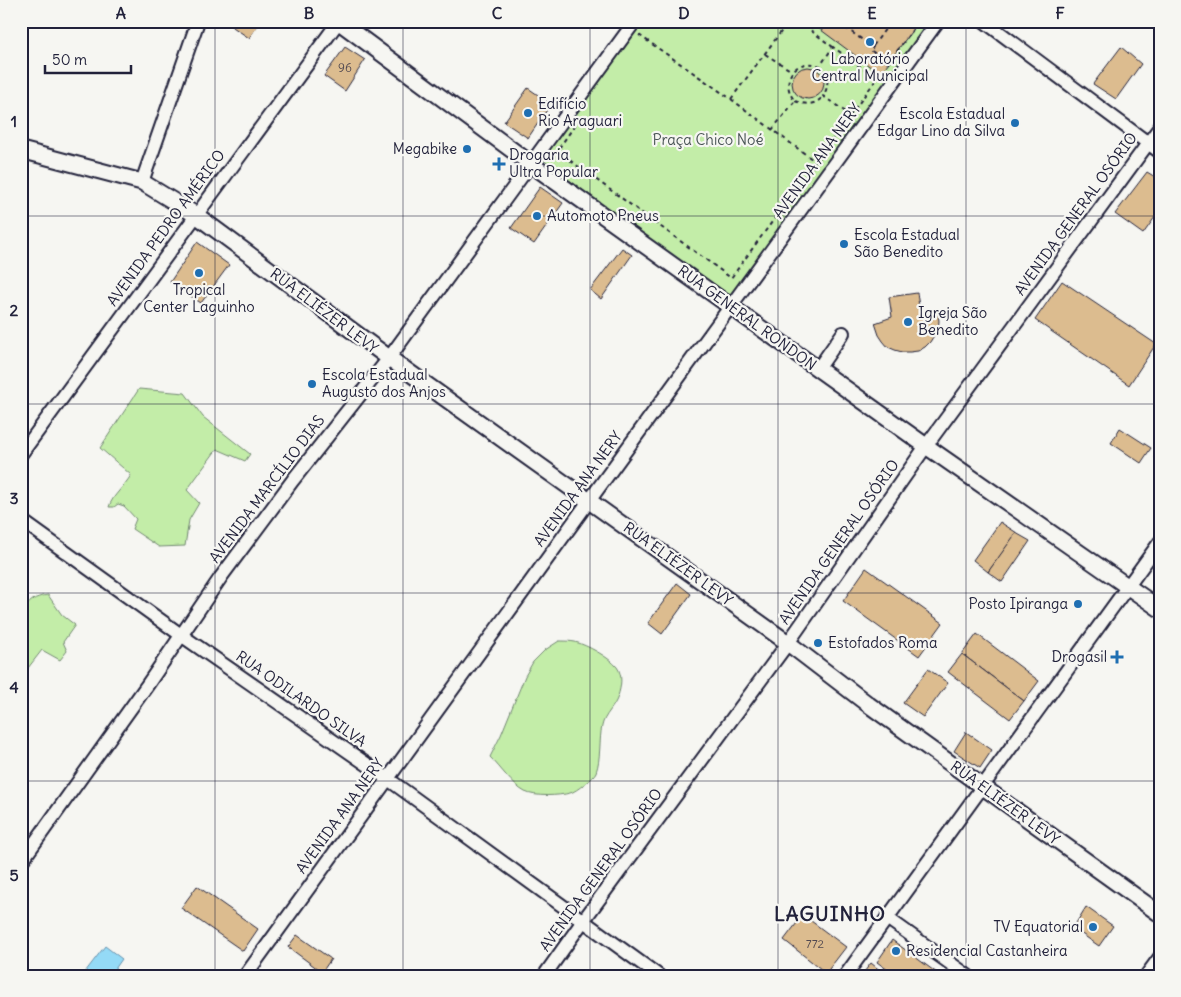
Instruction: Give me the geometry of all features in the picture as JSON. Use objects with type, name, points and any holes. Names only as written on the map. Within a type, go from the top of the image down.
[{"type":"main road","name":"RUA GENERAL RONDON","points":[[338,21],[531,164],[926,446],[1160,609]]},
{"type":"main road","name":"RUA ELIÉZER LEVY","points":[[21,150],[142,182],[196,215],[388,358],[788,643],[869,704],[1160,914]]},
{"type":"street","points":[[142,182],[198,21]]},
{"type":"street","name":"AVENIDA PEDRO AMÉRICO","points":[[21,454],[338,21]]},
{"type":"street","name":"AVENIDA ANA NERY","points":[[245,976],[938,21]]},
{"type":"street","points":[[984,21],[1160,152]]},
{"type":"street","name":"AVENIDA MARCÍLIO DIAS","points":[[21,862],[148,684],[221,577],[293,480],[388,358],[531,164],[640,25]]},
{"type":"street","name":"AVENIDA GENERAL OSÓRIO","points":[[544,976],[788,643],[926,446],[1160,127]]},
{"type":"street","points":[[818,369],[843,333]]},
{"type":"street","name":"RUA ODILARDO SILVA","points":[[21,520],[181,635],[388,779],[659,976]]},
{"type":"street","points":[[845,976],[1160,542]]},
{"type":"street","points":[[887,918],[968,976]]},
{"type":"street","points":[[1146,976],[1160,957]]},
{"type":"path","points":[[640,25],[650,21]]},
{"type":"path","points":[[731,99],[789,21]]},
{"type":"path","points":[[798,21],[877,78]]},
{"type":"path","points":[[847,21],[844,27],[873,46]]},
{"type":"path","points":[[888,63],[870,50],[891,21]]},
{"type":"path","points":[[579,120],[557,151],[731,278],[919,21]]},
{"type":"path","points":[[639,35],[731,99],[816,162]]},
{"type":"path","points":[[820,66],[833,47]]},
{"type":"path","points":[[765,54],[793,72]]},
{"type":"path","points":[[804,64],[820,66],[827,77],[828,84],[820,101],[807,104],[795,101],[789,92],[788,85],[789,78],[793,72],[804,64]]},
{"type":"path","points":[[823,96],[850,115]]},
{"type":"path","points":[[772,130],[795,101]]},
{"type":"green space","name":"Praça Chico Noé","points":[[630,21],[938,21],[731,307],[536,154]]},
{"type":"green space","points":[[139,389],[185,393],[203,417],[250,454],[245,461],[217,449],[187,490],[199,503],[189,520],[185,546],[159,547],[132,529],[136,519],[124,506],[118,504],[114,507],[109,507],[131,475],[100,448]]},
{"type":"green space","points":[[48,595],[62,615],[75,625],[63,642],[67,651],[60,660],[42,650],[28,668],[21,700],[21,613],[32,600]]},
{"type":"green space","points":[[559,641],[571,641],[580,644],[609,659],[619,670],[621,685],[617,700],[603,722],[599,761],[595,774],[570,793],[554,795],[529,794],[516,785],[490,757],[525,676],[533,662],[545,650]]},
{"type":"water","points":[[105,946],[122,959],[110,976],[82,976]]},
{"type":"building","points":[[158,21],[180,21],[178,28]]},
{"type":"building","points":[[228,21],[261,21],[249,38],[227,23]]},
{"type":"building","name":"Laboratório Central Municipal","points":[[809,21],[919,21],[880,74]]},
{"type":"building","points":[[345,47],[365,60],[345,91],[324,76]]},
{"type":"building","points":[[1121,47],[1141,64],[1116,99],[1093,84]]},
{"type":"building","points":[[808,67],[814,68],[819,72],[823,77],[823,89],[819,94],[814,98],[808,99],[802,98],[797,94],[793,89],[792,83],[793,77],[797,72],[802,68]]},
{"type":"building","name":"Edifício Rio Araguari","points":[[528,88],[551,104],[528,138],[504,122]]},
{"type":"building","points":[[1147,172],[1160,180],[1160,210],[1143,234],[1115,214]]},
{"type":"building","name":"Automoto Pneus","points":[[540,187],[563,203],[534,244],[511,228]]},
{"type":"building","name":"Tropical Center Laguinho","points":[[197,242],[229,265],[201,303],[170,282]]},
{"type":"building","points":[[622,248],[632,255],[601,299],[590,290]]},
{"type":"building","points":[[1062,281],[1156,344],[1129,385],[1035,320]]},
{"type":"building","name":"Igreja São Benedito","points":[[917,293],[920,313],[938,314],[938,329],[930,342],[918,351],[902,352],[888,347],[879,335],[875,323],[892,317],[889,297]]},
{"type":"building","points":[[1120,428],[1151,448],[1141,463],[1111,443]]},
{"type":"building","points":[[1160,450],[1160,461],[1155,458]]},
{"type":"building","points":[[1000,522],[1017,533],[988,572],[973,560]]},
{"type":"building","points":[[1016,533],[1030,541],[1002,582],[988,572]]},
{"type":"building","points":[[866,568],[943,623],[919,656],[843,601]]},
{"type":"building","points":[[677,583],[691,594],[662,634],[648,623]]},
{"type":"building","points":[[977,634],[1039,681],[1024,701],[962,654]]},
{"type":"building","points":[[962,654],[1024,701],[1010,719],[948,672]]},
{"type":"building","points":[[928,669],[948,683],[923,717],[903,703]]},
{"type":"building","points":[[966,732],[992,750],[980,768],[954,751]]},
{"type":"building","points":[[197,886],[258,929],[243,951],[181,908]]},
{"type":"building","name":"TV Equatorial","points":[[1086,907],[1113,926],[1099,946],[1073,928]]},
{"type":"building","points":[[803,915],[846,947],[826,973],[784,940]]},
{"type":"building","points":[[297,935],[331,959],[322,972],[288,947]]},
{"type":"building","name":"Residencial Castanheira","points":[[892,940],[941,976],[896,976],[877,962]]},
{"type":"building","points":[[871,963],[887,976],[861,976]]},
{"type":"place","name":"Laboratório Central Municipal","points":[[870,42]]},
{"type":"place","name":"Edifício Rio Araguari","points":[[528,113]]},
{"type":"place","name":"Escola Estadual Edgar Lino da Silva","points":[[1015,123]]},
{"type":"place","name":"Megabike","points":[[467,149]]},
{"type":"place","name":"Drogaria Ultra Popular","points":[[499,164]]},
{"type":"place","name":"Automoto Pneus","points":[[537,216]]},
{"type":"place","name":"Escola Estadual São Benedito","points":[[844,244]]},
{"type":"place","name":"Tropical Center Laguinho","points":[[199,273]]},
{"type":"place","name":"Igreja São Benedito","points":[[908,322]]},
{"type":"place","name":"Escola Estadual Augusto dos Anjos","points":[[312,384]]},
{"type":"place","name":"Posto Ipiranga","points":[[1078,604]]},
{"type":"place","name":"Estofados Roma","points":[[818,643]]},
{"type":"place","name":"Drogasil","points":[[1117,657]]},
{"type":"place","name":"TV Equatorial","points":[[1093,927]]},
{"type":"place","name":"Residencial Castanheira","points":[[896,951]]},
{"type":"district","name":"LAGUINHO","points":[[830,914]]}]
